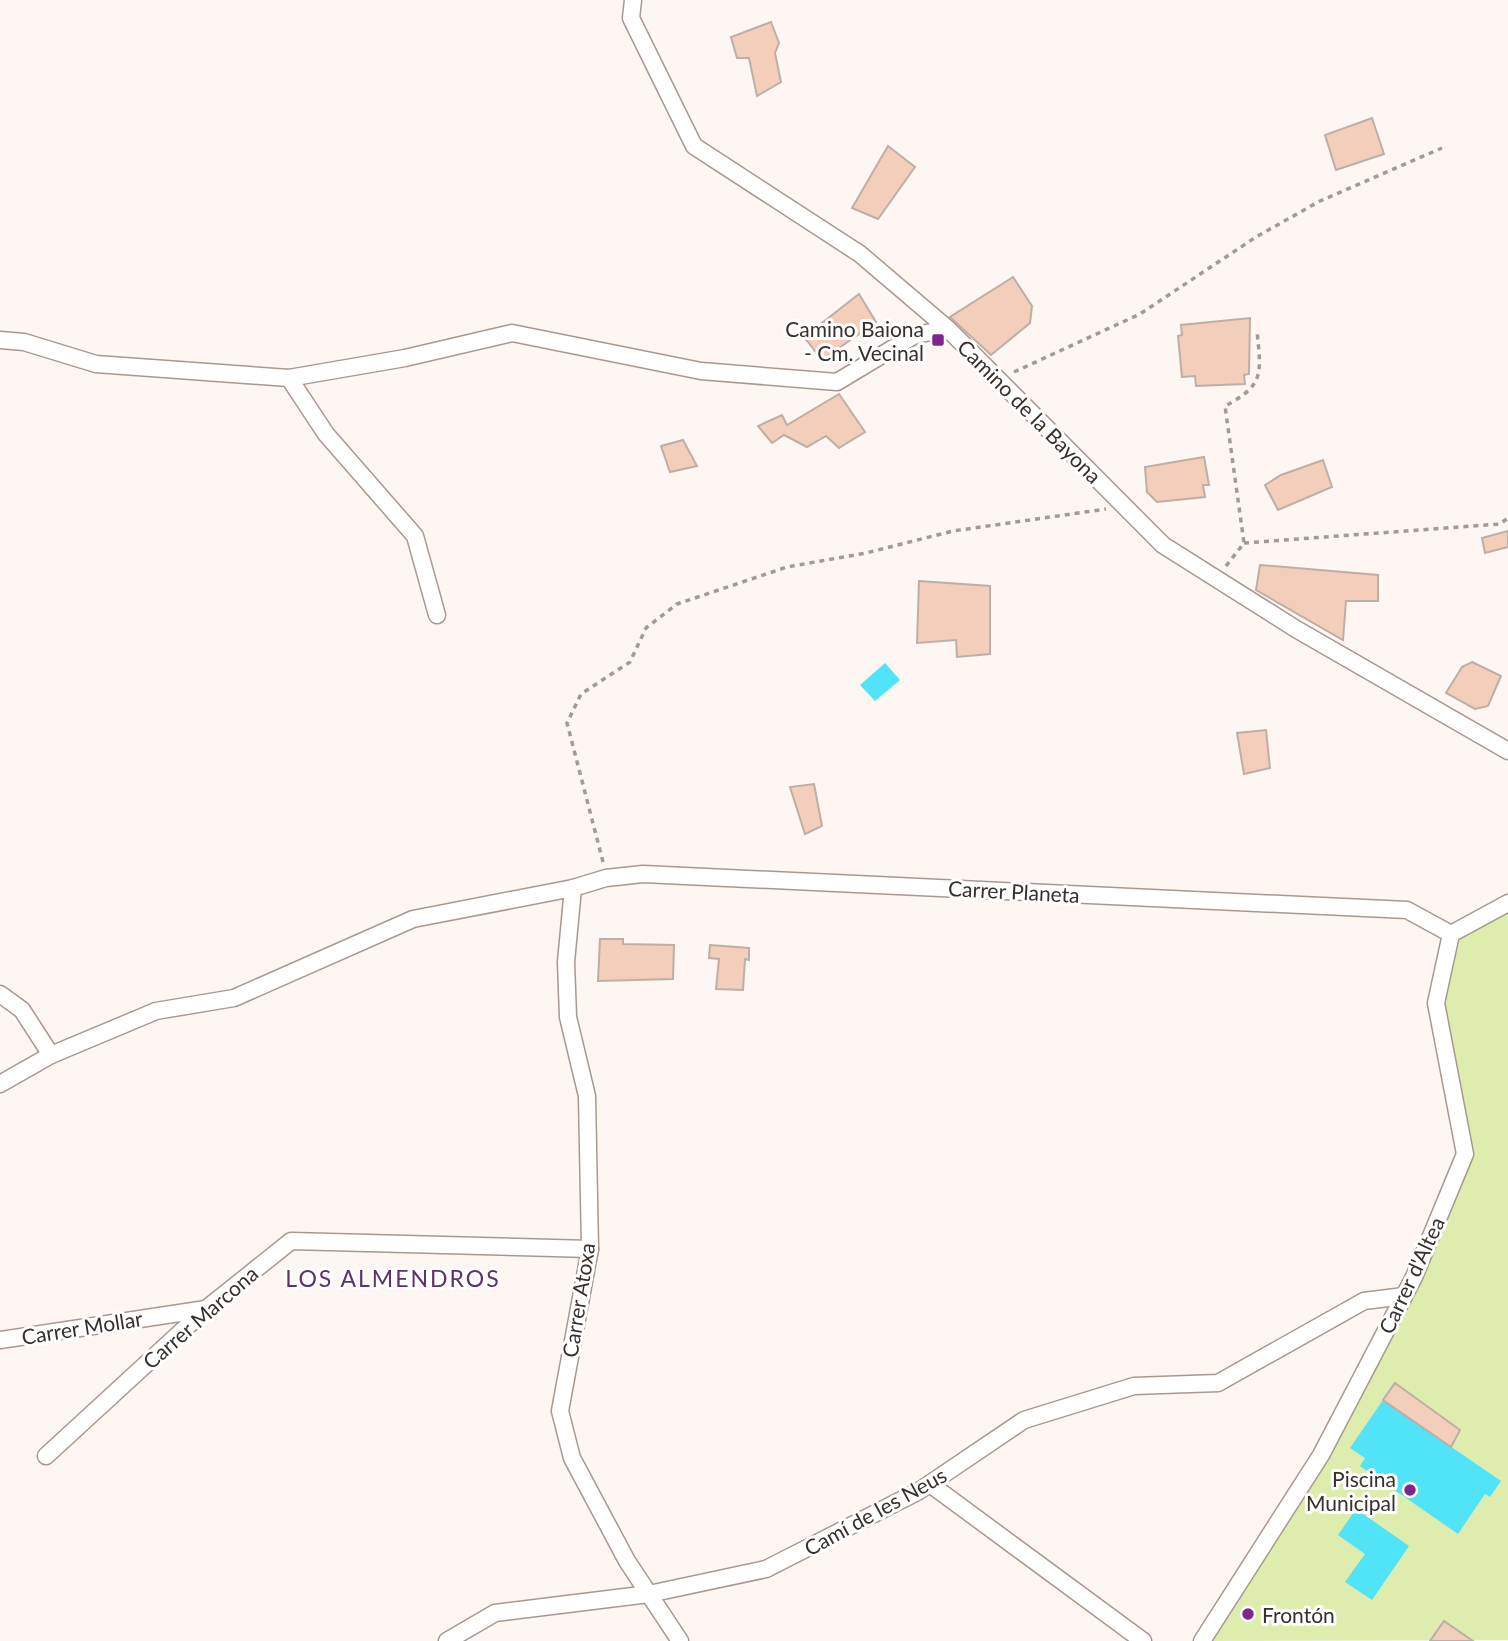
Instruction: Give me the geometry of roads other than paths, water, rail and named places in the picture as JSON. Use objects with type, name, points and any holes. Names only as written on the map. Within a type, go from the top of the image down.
[{"type":"street","name":"Camino de la Bayona","points":[[633,0],[631,18],[694,146],[860,254],[948,329],[1163,545],[1296,629],[1508,751]]},
{"type":"street","points":[[0,340],[24,342],[96,364],[289,378],[405,358],[512,333],[701,371],[837,382],[915,335],[948,329]]},
{"type":"street","points":[[289,378],[326,434],[415,536],[437,615]]},
{"type":"street","name":"Carrer Planeta","points":[[0,1084],[51,1055],[156,1011],[234,998],[413,919],[573,888],[606,878],[643,874],[1407,910],[1451,934]]},
{"type":"street","name":"Carrer Atoxa","points":[[573,888],[566,962],[568,1003],[587,1096],[590,1249],[559,1410],[572,1458],[627,1561],[680,1641]]},
{"type":"street","points":[[1451,934],[1508,903]]},
{"type":"street","name":"Carrer d'Altea","points":[[1202,1641],[1321,1455],[1404,1296],[1465,1154],[1436,1003],[1451,934]]},
{"type":"street","points":[[0,994],[22,1010],[51,1055]]},
{"type":"street","name":"Carrer Marcona","points":[[46,1456],[206,1309],[291,1241],[590,1249]]},
{"type":"street","name":"Camí de les Neus","points":[[447,1641],[495,1613],[649,1594],[766,1569],[930,1484],[1024,1420],[1134,1386],[1218,1383],[1364,1301],[1404,1296]]},
{"type":"street","name":"Carrer Mollar","points":[[0,1340],[206,1309]]},
{"type":"street","points":[[930,1484],[1143,1641]]},
{"type":"water","points":[[885,663],[900,680],[875,701],[860,685]]},
{"type":"water","points":[[1383,1400],[1501,1481],[1490,1497],[1485,1494],[1458,1534],[1360,1466],[1365,1458],[1350,1448]]},
{"type":"water","points":[[1356,1509],[1409,1546],[1372,1600],[1345,1582],[1365,1554],[1338,1535]]},
{"type":"place","name":"Camino Baiona - Cm. Vecinal","points":[[938,340]]},
{"type":"place","name":"Piscina Municipal","points":[[1410,1490]]},
{"type":"place","name":"Frontón","points":[[1248,1614]]},
{"type":"district","name":"LOS ALMENDROS","points":[[393,1278]]}]
